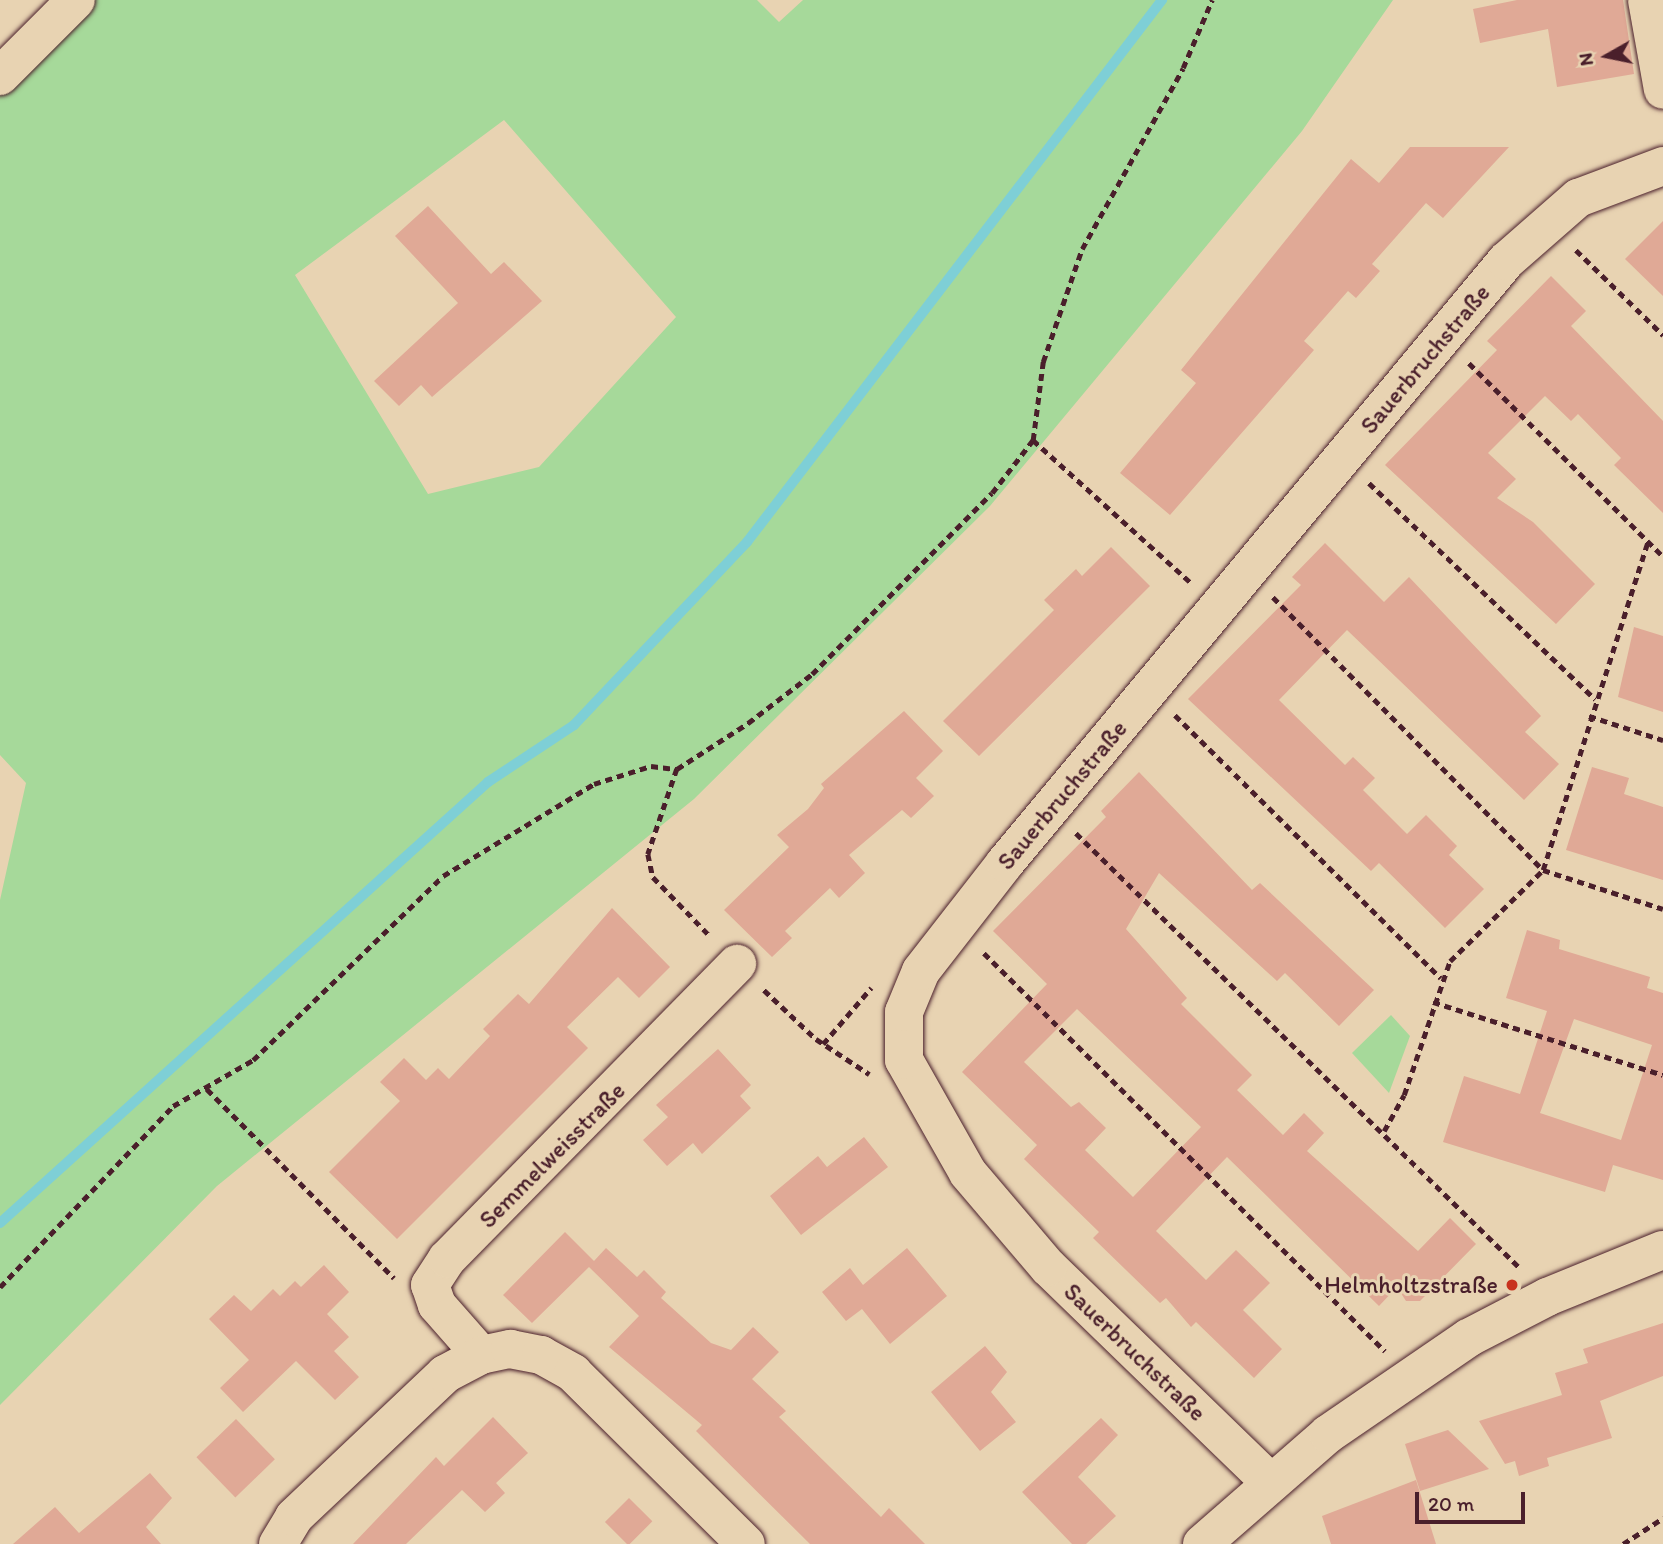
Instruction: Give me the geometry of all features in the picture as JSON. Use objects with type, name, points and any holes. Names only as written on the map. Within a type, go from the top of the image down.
[{"type":"street","points":[[0,76],[76,0]]},
{"type":"street","points":[[1647,0],[1663,90]]},
{"type":"street","name":"Sauerbruchstraße","points":[[1271,1483],[1048,1267],[968,1173],[918,1094],[904,1060],[904,1012],[921,971],[1050,808],[1443,337],[1547,222],[1578,198],[1663,166]]},
{"type":"street","name":"Semmelweisstraße","points":[[430,1286],[447,1259],[737,964]]},
{"type":"street","points":[[1202,1544],[1271,1483],[1409,1375],[1547,1297],[1663,1250]]},
{"type":"street","points":[[430,1286],[436,1305],[481,1355]]},
{"type":"street","points":[[278,1544],[294,1517],[425,1393],[481,1355],[510,1349],[541,1355],[573,1373],[746,1544]]},
{"type":"path","points":[[918,1094],[885,1084],[816,1039],[737,964],[653,877],[648,854],[656,815],[677,769],[813,674],[992,493],[1033,440],[1044,362],[1082,249],[1183,68],[1212,0]]},
{"type":"path","points":[[1547,222],[1663,335]]},
{"type":"path","points":[[1443,337],[1663,556]]},
{"type":"path","points":[[1033,440],[1219,608]]},
{"type":"path","points":[[1343,458],[1595,699]]},
{"type":"path","points":[[1384,1130],[1404,1095],[1441,978],[1450,961],[1543,870],[1589,716],[1648,541]]},
{"type":"path","points":[[1248,572],[1543,870],[1663,909]]},
{"type":"path","points":[[1150,690],[1441,978]]},
{"type":"path","points":[[1589,716],[1663,740]]},
{"type":"path","points":[[0,1287],[173,1106],[207,1089],[253,1060],[454,868],[529,829],[594,784],[652,766],[677,769]]},
{"type":"path","points":[[1050,808],[1384,1130],[1547,1297]]},
{"type":"path","points":[[957,925],[1409,1375]]},
{"type":"path","points":[[1433,1002],[1663,1075]]},
{"type":"path","points":[[207,1089],[398,1282],[430,1286]]},
{"type":"path","points":[[1623,1544],[1663,1518]]},
{"type":"green space","points":[[90,0],[757,0],[779,22],[803,0],[1393,0],[1302,131],[990,506],[694,799],[217,1186],[0,1405],[0,900],[26,783],[0,755],[0,92]],"holes":[[[504,120],[676,317],[539,467],[428,494],[295,275]]]},
{"type":"green space","points":[[1391,1015],[1410,1036],[1389,1093],[1352,1053]]},
{"type":"building","points":[[1517,0],[1623,0],[1634,74],[1557,87],[1548,29],[1480,43],[1473,9]]},
{"type":"building","points":[[1410,147],[1509,147],[1443,218],[1426,203],[1372,264],[1380,271],[1356,298],[1348,291],[1304,341],[1314,350],[1170,515],[1120,473],[1196,383],[1181,370],[1351,159],[1379,183]]},
{"type":"building","points":[[428,206],[491,274],[504,262],[542,301],[432,397],[421,385],[399,406],[374,381],[458,303],[395,236]]},
{"type":"building","points":[[1663,221],[1663,296],[1625,259]]},
{"type":"building","points":[[1551,276],[1586,311],[1571,326],[1663,421],[1663,513],[1614,465],[1621,458],[1578,414],[1571,421],[1545,396],[1488,453],[1516,479],[1497,498],[1533,522],[1595,584],[1556,624],[1385,465],[1497,350],[1487,341]]},
{"type":"building","points":[[1325,543],[1384,602],[1409,577],[1541,716],[1525,732],[1559,764],[1524,800],[1347,630],[1279,700],[1345,765],[1353,757],[1375,778],[1363,790],[1407,834],[1426,815],[1457,846],[1449,855],[1484,889],[1445,928],[1379,863],[1371,871],[1188,699],[1301,585],[1292,577]]},
{"type":"building","points":[[1111,547],[1150,586],[979,756],[943,721],[1054,610],[1044,600],[1076,569],[1082,576]]},
{"type":"building","points":[[1634,627],[1663,636],[1663,712],[1618,697]]},
{"type":"building","points":[[904,711],[943,751],[916,778],[934,796],[911,818],[902,810],[849,855],[865,873],[839,898],[830,888],[785,931],[792,938],[772,957],[724,910],[789,847],[777,835],[808,809],[824,788],[821,784]]},
{"type":"building","points":[[1592,767],[1629,778],[1624,794],[1663,807],[1663,880],[1566,850]]},
{"type":"building","points":[[1139,772],[1252,890],[1260,883],[1374,990],[1339,1026],[1285,973],[1277,981],[1159,873],[1126,929],[1187,998],[1181,1004],[1252,1075],[1237,1090],[1283,1135],[1304,1113],[1324,1133],[1307,1151],[1418,1251],[1450,1218],[1476,1244],[1420,1301],[1406,1301],[1397,1287],[1379,1306],[1227,1157],[1156,1231],[1206,1280],[1236,1250],[1270,1283],[1243,1310],[1282,1349],[1254,1378],[1196,1322],[1191,1327],[1166,1298],[1160,1303],[1093,1238],[1099,1232],[1024,1159],[1037,1145],[962,1072],[1047,984],[993,931],[1106,817],[1101,811]],"holes":[[[1077,1009],[1201,1127],[1133,1197],[1085,1150],[1106,1128],[1079,1102],[1071,1107],[1024,1062]]]},
{"type":"building","points":[[612,908],[670,967],[639,998],[618,977],[567,1027],[588,1048],[397,1239],[329,1172],[400,1101],[380,1082],[404,1058],[426,1080],[438,1068],[449,1079],[490,1036],[483,1029],[518,994],[529,1004]]},
{"type":"building","points":[[1527,930],[1560,940],[1559,949],[1650,977],[1647,988],[1663,993],[1663,1180],[1613,1165],[1605,1192],[1443,1142],[1464,1076],[1520,1094],[1547,1011],[1506,998]],"holes":[[[1574,1019],[1652,1045],[1621,1140],[1540,1113]]]},
{"type":"building","points":[[718,1049],[751,1085],[740,1096],[751,1108],[702,1154],[693,1143],[667,1166],[643,1140],[668,1117],[656,1105]]},
{"type":"building","points":[[864,1137],[888,1167],[801,1235],[770,1196],[818,1156],[827,1167]]},
{"type":"building","points":[[565,1232],[594,1261],[606,1248],[637,1277],[644,1270],[666,1292],[661,1298],[711,1343],[731,1350],[753,1327],[779,1352],[752,1379],[786,1411],[779,1417],[881,1517],[889,1508],[925,1544],[810,1544],[696,1431],[702,1425],[609,1347],[639,1316],[589,1267],[532,1323],[503,1295]]},
{"type":"building","points":[[907,1248],[947,1296],[890,1344],[862,1309],[846,1321],[822,1292],[850,1268],[863,1285]]},
{"type":"building","points":[[324,1265],[349,1292],[327,1314],[349,1337],[334,1351],[359,1377],[335,1400],[296,1361],[243,1412],[220,1388],[249,1360],[209,1319],[234,1295],[251,1311],[273,1289],[280,1296],[295,1281],[301,1287]]},
{"type":"building","points":[[1663,1323],[1663,1376],[1600,1401],[1612,1438],[1547,1458],[1549,1466],[1519,1476],[1515,1461],[1505,1464],[1479,1421],[1562,1395],[1555,1373],[1588,1363],[1583,1349]]},
{"type":"building","points":[[985,1346],[1007,1372],[991,1392],[1016,1422],[980,1451],[931,1392]]},
{"type":"building","points":[[493,1417],[528,1453],[496,1483],[505,1493],[485,1512],[462,1490],[406,1544],[353,1544],[436,1457],[444,1466]]},
{"type":"building","points":[[1101,1418],[1118,1435],[1078,1477],[1116,1516],[1086,1544],[1072,1544],[1022,1492]]},
{"type":"building","points":[[236,1419],[275,1459],[235,1497],[196,1457]]},
{"type":"building","points":[[1448,1430],[1489,1469],[1420,1491],[1405,1444]]},
{"type":"building","points":[[150,1473],[172,1498],[146,1527],[161,1544],[13,1544],[55,1507],[79,1533]]},
{"type":"building","points":[[1416,1480],[1436,1544],[1331,1544],[1322,1516]]},
{"type":"building","points":[[629,1498],[652,1521],[630,1544],[605,1522]]},
{"type":"waterway","points":[[0,1223],[488,782],[574,725],[747,542],[1162,0]]},
{"type":"place","name":"Helmholtzstraße","points":[[1512,1285]]}]
